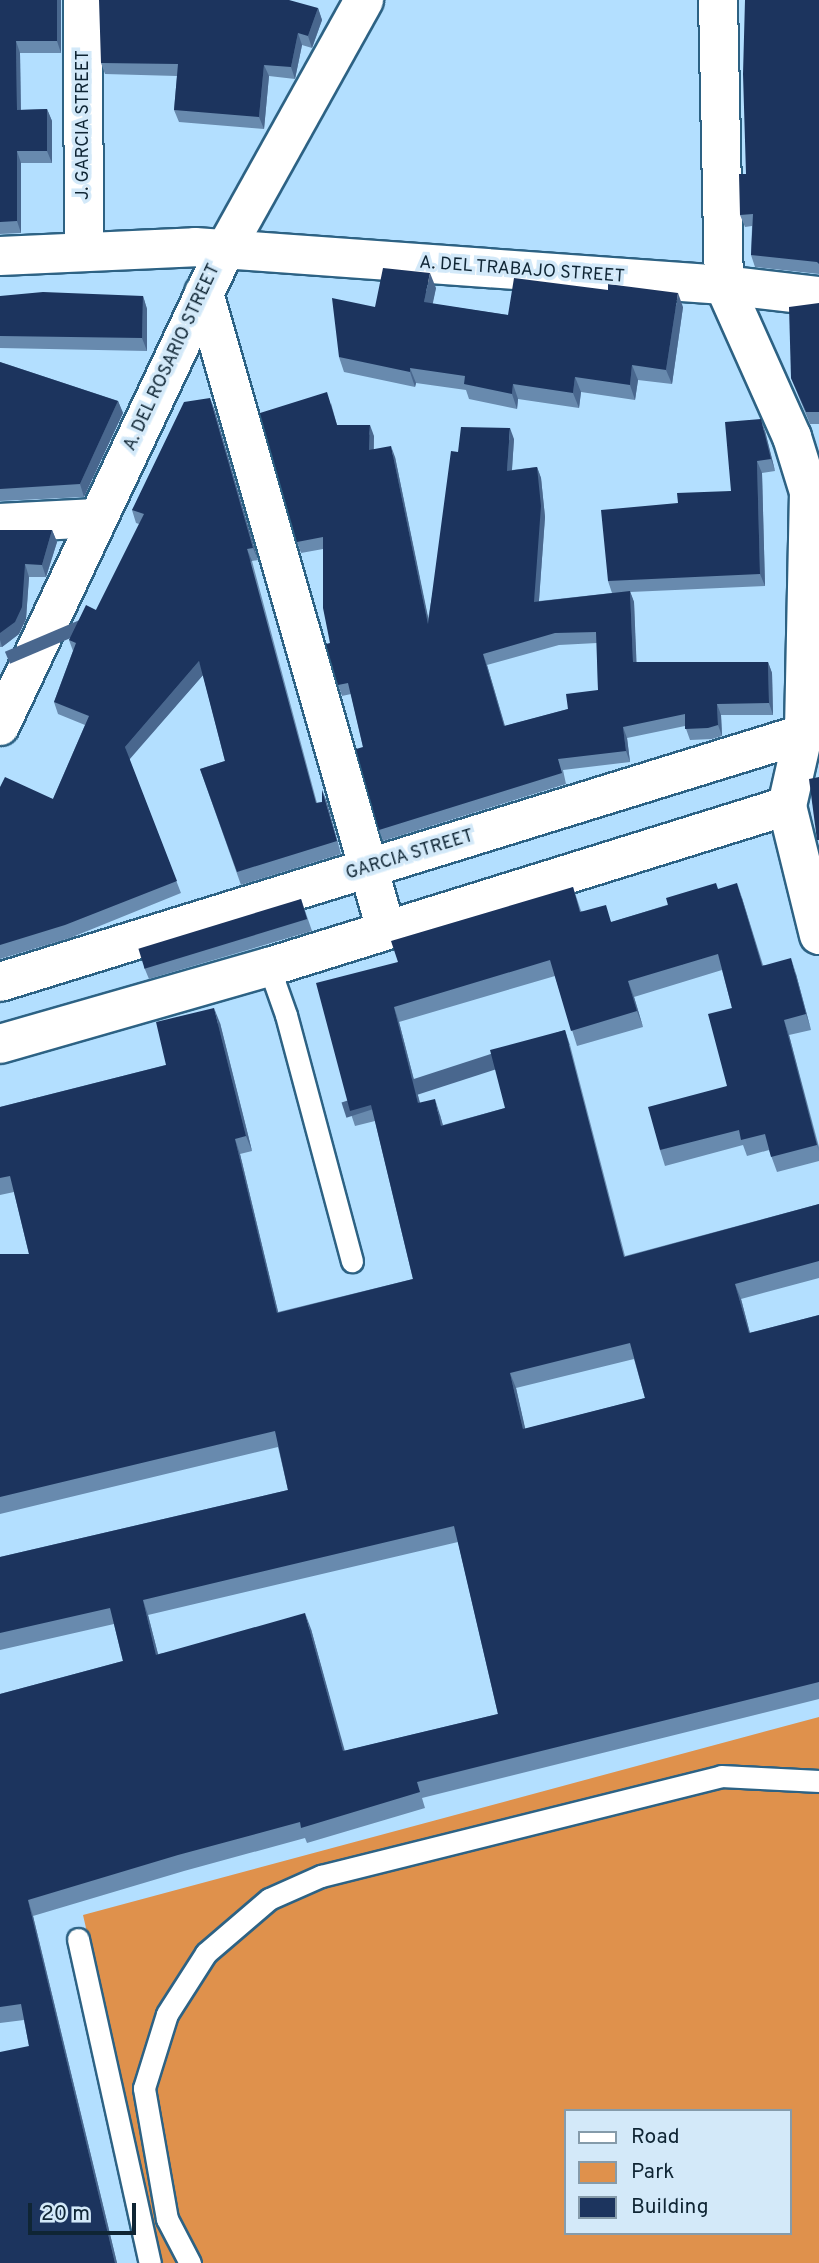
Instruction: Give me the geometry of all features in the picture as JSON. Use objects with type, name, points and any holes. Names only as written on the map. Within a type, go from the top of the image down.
[{"type":"street","name":"J. GARCIA STREET","points":[[83,0],[84,250]]},
{"type":"street","name":"A. DEL ROSARIO STREET","points":[[0,726],[225,250],[364,0]]},
{"type":"street","points":[[718,0],[724,285],[803,464],[810,492],[812,730],[787,806],[819,936]]},
{"type":"street","name":"A. DEL TRABAJO STREET","points":[[0,256],[84,250],[225,250],[724,285],[819,296]]},
{"type":"street","points":[[204,293],[386,930]]},
{"type":"street","points":[[0,523],[97,518]]},
{"type":"street","name":"GARCIA STREET","points":[[0,982],[812,730]]},
{"type":"street","points":[[0,1044],[269,967],[787,806]]},
{"type":"lane","points":[[269,967],[286,1015],[352,1261]]},
{"type":"lane","points":[[190,2263],[167,2219],[144,2088],[167,2014],[206,1953],[269,1899],[321,1876],[721,1776],[819,1781]]},
{"type":"lane","points":[[78,1939],[150,2263]]},
{"type":"green space","points":[[819,1717],[819,2263],[163,2263],[83,1915]]},
{"type":"building","points":[[0,0],[57,0],[57,41],[16,41],[17,110],[47,109],[47,151],[17,151],[17,221],[0,222]]},
{"type":"building","points":[[99,0],[289,0],[318,8],[308,36],[298,33],[291,67],[264,65],[259,117],[174,110],[178,64],[101,63]]},
{"type":"building","points":[[745,0],[819,0],[819,264],[751,255],[753,214],[740,215],[739,174],[746,174],[743,74]]},
{"type":"building","points":[[383,268],[430,273],[424,302],[508,315],[514,278],[608,290],[608,284],[678,293],[666,370],[632,365],[630,385],[575,377],[573,393],[513,384],[512,394],[464,384],[465,376],[410,368],[410,372],[339,357],[332,298],[375,307]]},
{"type":"building","points":[[43,292],[143,296],[142,338],[0,336],[0,296]]},
{"type":"building","points":[[819,303],[819,412],[806,412],[791,378],[789,307]]},
{"type":"building","points":[[0,362],[118,401],[80,484],[0,489]]},
{"type":"building","points":[[327,392],[337,425],[370,425],[369,450],[391,446],[428,624],[451,451],[458,452],[461,427],[510,428],[507,471],[537,467],[541,506],[534,602],[630,591],[633,662],[768,662],[769,703],[717,704],[718,725],[708,728],[685,729],[685,714],[623,727],[626,751],[558,759],[562,773],[379,830],[356,749],[363,747],[348,683],[338,685],[326,644],[330,643],[323,608],[323,537],[297,542],[260,413]],"holes":[[[596,632],[598,690],[566,694],[568,709],[504,726],[483,654],[555,633]]]},
{"type":"building","points":[[210,398],[253,548],[247,549],[316,803],[322,802],[322,790],[337,841],[237,872],[200,769],[225,761],[199,661],[125,747],[177,881],[65,925],[0,945],[0,787],[5,777],[53,799],[89,716],[54,702],[76,643],[69,640],[86,605],[96,610],[144,514],[132,510],[184,402]]},
{"type":"building","points":[[761,419],[771,459],[757,461],[760,574],[608,581],[601,510],[678,503],[677,493],[731,491],[725,422]]},
{"type":"building","points":[[0,530],[52,530],[42,565],[25,564],[22,607],[15,622],[0,633]]},
{"type":"building","points":[[819,777],[819,840],[817,840],[809,779]]},
{"type":"building","points":[[716,883],[718,889],[737,883],[762,966],[791,958],[806,1014],[784,1020],[817,1145],[771,1157],[765,1134],[741,1140],[739,1130],[660,1150],[648,1107],[727,1086],[708,1014],[732,1008],[718,954],[628,981],[637,1011],[571,1031],[550,960],[394,1007],[418,1103],[435,1099],[441,1126],[505,1108],[490,1050],[565,1030],[624,1257],[819,1204],[819,1261],[735,1284],[749,1333],[819,1315],[819,1682],[417,1782],[420,1792],[301,1828],[300,1822],[178,1855],[28,1900],[115,2263],[0,2263],[0,2052],[29,2046],[21,2004],[0,2007],[0,1694],[123,1661],[110,1608],[0,1633],[0,1557],[288,1490],[275,1431],[0,1497],[0,1254],[29,1254],[10,1176],[0,1178],[0,1107],[166,1065],[156,1022],[214,1008],[246,1136],[235,1139],[277,1313],[413,1279],[371,1105],[350,1111],[316,983],[398,962],[391,941],[573,887],[580,912],[606,905],[611,922],[668,905],[666,898]],"holes":[[[630,1343],[645,1398],[523,1429],[510,1373]],[[454,1526],[498,1714],[343,1751],[305,1613],[156,1655],[143,1600]]]},
{"type":"building","points":[[301,899],[307,919],[145,969],[138,949]]}]
